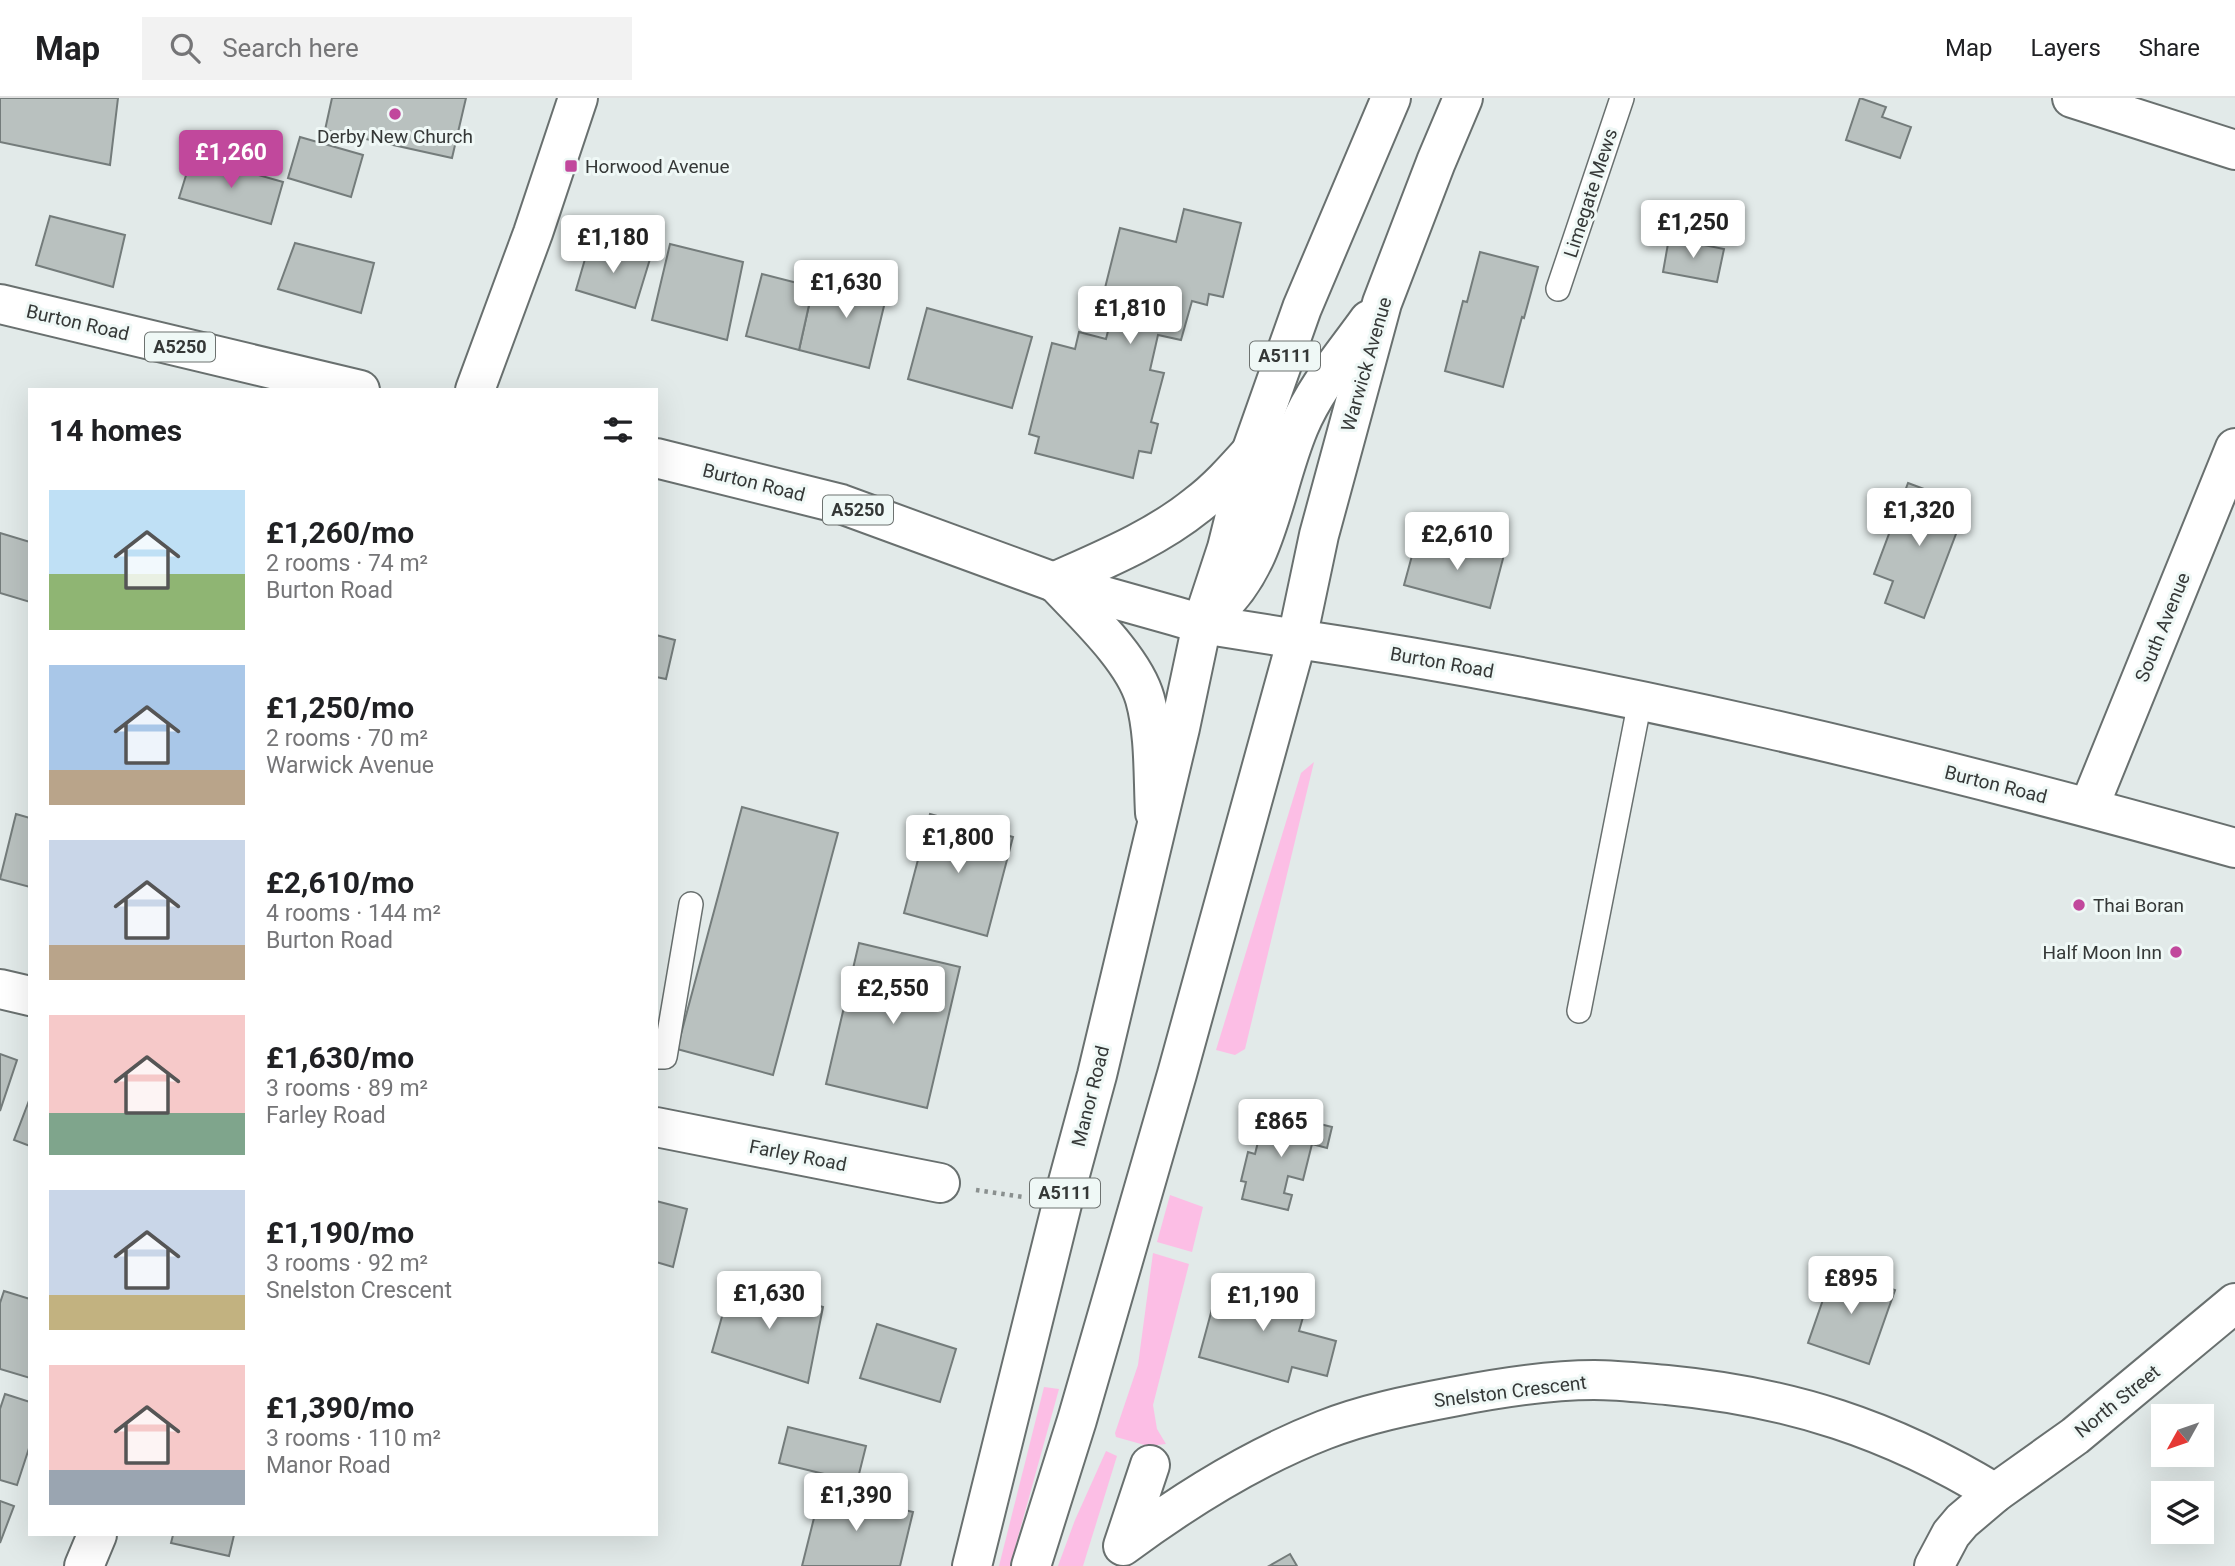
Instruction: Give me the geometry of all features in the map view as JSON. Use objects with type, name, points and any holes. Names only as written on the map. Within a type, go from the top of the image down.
[{"type":"main road","points":[[476,388],[533,233],[578,98]]},
{"type":"main road","name":"A5111","points":[[1202,624],[1227,548],[1251,452],[1302,308],[1391,98]]},
{"type":"main road","name":"Warwick Avenue","points":[[1297,639],[1319,535],[1382,303],[1436,162],[1464,98]]},
{"type":"main road","points":[[2072,98],[2235,150]]},
{"type":"main road","name":"A5111","points":[[1202,624],[1231,598],[1256,557],[1298,429],[1313,397],[1382,303]]},
{"type":"main road","name":"Burton Road","points":[[0,304],[352,388]]},
{"type":"main road","name":"South Avenue","points":[[2089,807],[2235,448]]},
{"type":"main road","points":[[1054,582],[1159,531],[1204,499],[1251,452]]},
{"type":"main road","name":"Burton Road","points":[[658,458],[841,504],[1054,582],[1202,624],[1518,675],[1640,701],[1911,762],[2089,807],[2235,848]]},
{"type":"main road","name":"A5250","points":[[1054,582],[1117,651],[1144,696],[1149,719],[1156,821]]},
{"type":"main road","name":"Manor Road","points":[[972,1566],[1097,1075],[1180,728],[1202,624]]},
{"type":"main road","name":"A5111","points":[[1031,1566],[1077,1420],[1177,1074],[1297,639]]},
{"type":"main road","points":[[0,989],[28,996]]},
{"type":"main road","name":"Farley Road","points":[[658,1126],[940,1183]]},
{"type":"main road","name":"North Street","points":[[1934,1566],[1951,1534],[1962,1521],[1995,1493],[2074,1436],[2235,1303]]},
{"type":"main road","name":"Snelston Crescent","points":[[1150,1465],[1123,1546],[1179,1506],[1229,1477],[1327,1429],[1388,1411],[1463,1395],[1594,1380],[1722,1391],[1766,1399],[1847,1421],[1920,1450],[1995,1493]]},
{"type":"main road","points":[[84,1566],[97,1536]]},
{"type":"lane","name":"Limegate Mews","points":[[1558,289],[1622,98]]},
{"type":"lane","points":[[1578,1011],[1640,701]]},
{"type":"lane","points":[[658,1057],[665,1057],[691,904]]},
{"type":"path","points":[[940,1183],[1062,1204]]},
{"type":"shaded area","points":[[1314,762],[1245,1049],[1235,1055],[1216,1050],[1301,773]]},
{"type":"shaded area","points":[[1170,1195],[1203,1207],[1192,1252],[1157,1242]]},
{"type":"shaded area","points":[[1153,1253],[1189,1264],[1153,1405],[1157,1429],[1166,1444],[1148,1446],[1116,1437],[1115,1433],[1138,1365]]},
{"type":"shaded area","points":[[1044,1387],[1059,1389],[1010,1566],[999,1566]]},
{"type":"shaded area","points":[[1106,1451],[1117,1456],[1083,1566],[1058,1566],[1075,1520]]},
{"type":"building","points":[[0,98],[118,98],[110,165],[0,142]]},
{"type":"building","name":"Derby New Church","points":[[332,98],[466,98],[452,158],[325,130]]},
{"type":"building","points":[[1860,98],[1886,107],[1882,117],[1911,127],[1900,158],[1846,140]]},
{"type":"building","points":[[300,137],[363,155],[351,197],[288,178]]},
{"type":"building","points":[[192,156],[283,182],[271,224],[179,198]]},
{"type":"building","points":[[1184,209],[1241,223],[1223,297],[1209,294],[1207,305],[1192,301],[1181,340],[1158,335],[1150,370],[1164,373],[1151,422],[1158,424],[1151,453],[1139,451],[1133,478],[1035,453],[1039,437],[1029,434],[1052,343],[1075,349],[1079,332],[1106,339],[1115,303],[1102,300],[1120,228],[1176,242]]},
{"type":"building","points":[[50,216],[125,235],[113,287],[36,265]]},
{"type":"building","points":[[1669,238],[1724,249],[1717,282],[1663,272]]},
{"type":"building","points":[[590,242],[650,259],[635,308],[576,290]]},
{"type":"building","points":[[295,243],[374,263],[361,313],[278,289]]},
{"type":"building","points":[[670,244],[743,262],[727,340],[652,320]]},
{"type":"building","points":[[1480,252],[1538,267],[1503,387],[1445,371],[1463,301],[1467,302]]},
{"type":"building","points":[[852,270],[891,277],[869,368],[799,350],[813,287],[845,293]]},
{"type":"building","points":[[762,274],[813,287],[799,350],[746,336]]},
{"type":"building","points":[[927,308],[1032,337],[1012,408],[908,379]]},
{"type":"building","points":[[1908,483],[1967,505],[1924,618],[1885,603],[1893,581],[1874,574]]},
{"type":"building","points":[[0,533],[28,541],[28,601],[0,593]]},
{"type":"building","points":[[1465,540],[1505,551],[1490,608],[1404,585],[1416,541],[1462,554]]},
{"type":"building","points":[[658,636],[675,640],[666,679],[658,677]]},
{"type":"building","points":[[742,807],[838,833],[773,1075],[677,1049]]},
{"type":"building","points":[[16,814],[28,817],[28,886],[0,879]]},
{"type":"building","points":[[930,814],[1013,837],[987,936],[904,913]]},
{"type":"building","points":[[859,943],[960,967],[927,1108],[826,1084]]},
{"type":"building","points":[[0,1054],[17,1060],[0,1111]]},
{"type":"building","points":[[28,1103],[28,1145],[14,1140]]},
{"type":"building","points":[[1272,1112],[1332,1127],[1327,1148],[1312,1144],[1303,1180],[1288,1176],[1284,1193],[1292,1195],[1288,1210],[1242,1199],[1246,1182],[1241,1181],[1248,1152],[1255,1154],[1258,1142],[1264,1143]]},
{"type":"building","points":[[658,1202],[687,1209],[673,1267],[658,1263]]},
{"type":"building","points":[[1834,1268],[1895,1290],[1869,1364],[1808,1343]]},
{"type":"building","points":[[1221,1276],[1308,1300],[1299,1331],[1336,1341],[1327,1376],[1292,1367],[1288,1382],[1199,1357]]},
{"type":"building","points":[[732,1281],[823,1307],[808,1383],[712,1352]]},
{"type":"building","points":[[4,1291],[28,1298],[28,1377],[0,1369],[0,1303]]},
{"type":"building","points":[[877,1324],[956,1349],[940,1402],[860,1378]]},
{"type":"building","points":[[5,1394],[28,1401],[28,1451],[17,1485],[0,1480],[0,1409]]},
{"type":"building","points":[[788,1427],[866,1446],[857,1482],[779,1463]]},
{"type":"building","points":[[821,1490],[913,1512],[900,1566],[802,1566]]},
{"type":"building","points":[[0,1501],[14,1506],[0,1543]]},
{"type":"building","points":[[173,1536],[234,1536],[229,1556],[171,1543]]},
{"type":"building","points":[[1290,1554],[1297,1566],[1269,1566]]},
{"type":"place","name":"Derby New Church","points":[[395,114]]},
{"type":"place","name":"Horwood Avenue","points":[[571,166]]},
{"type":"place","name":"Thai Boran","points":[[2079,905]]},
{"type":"place","name":"Half Moon Inn","points":[[2176,952]]}]
